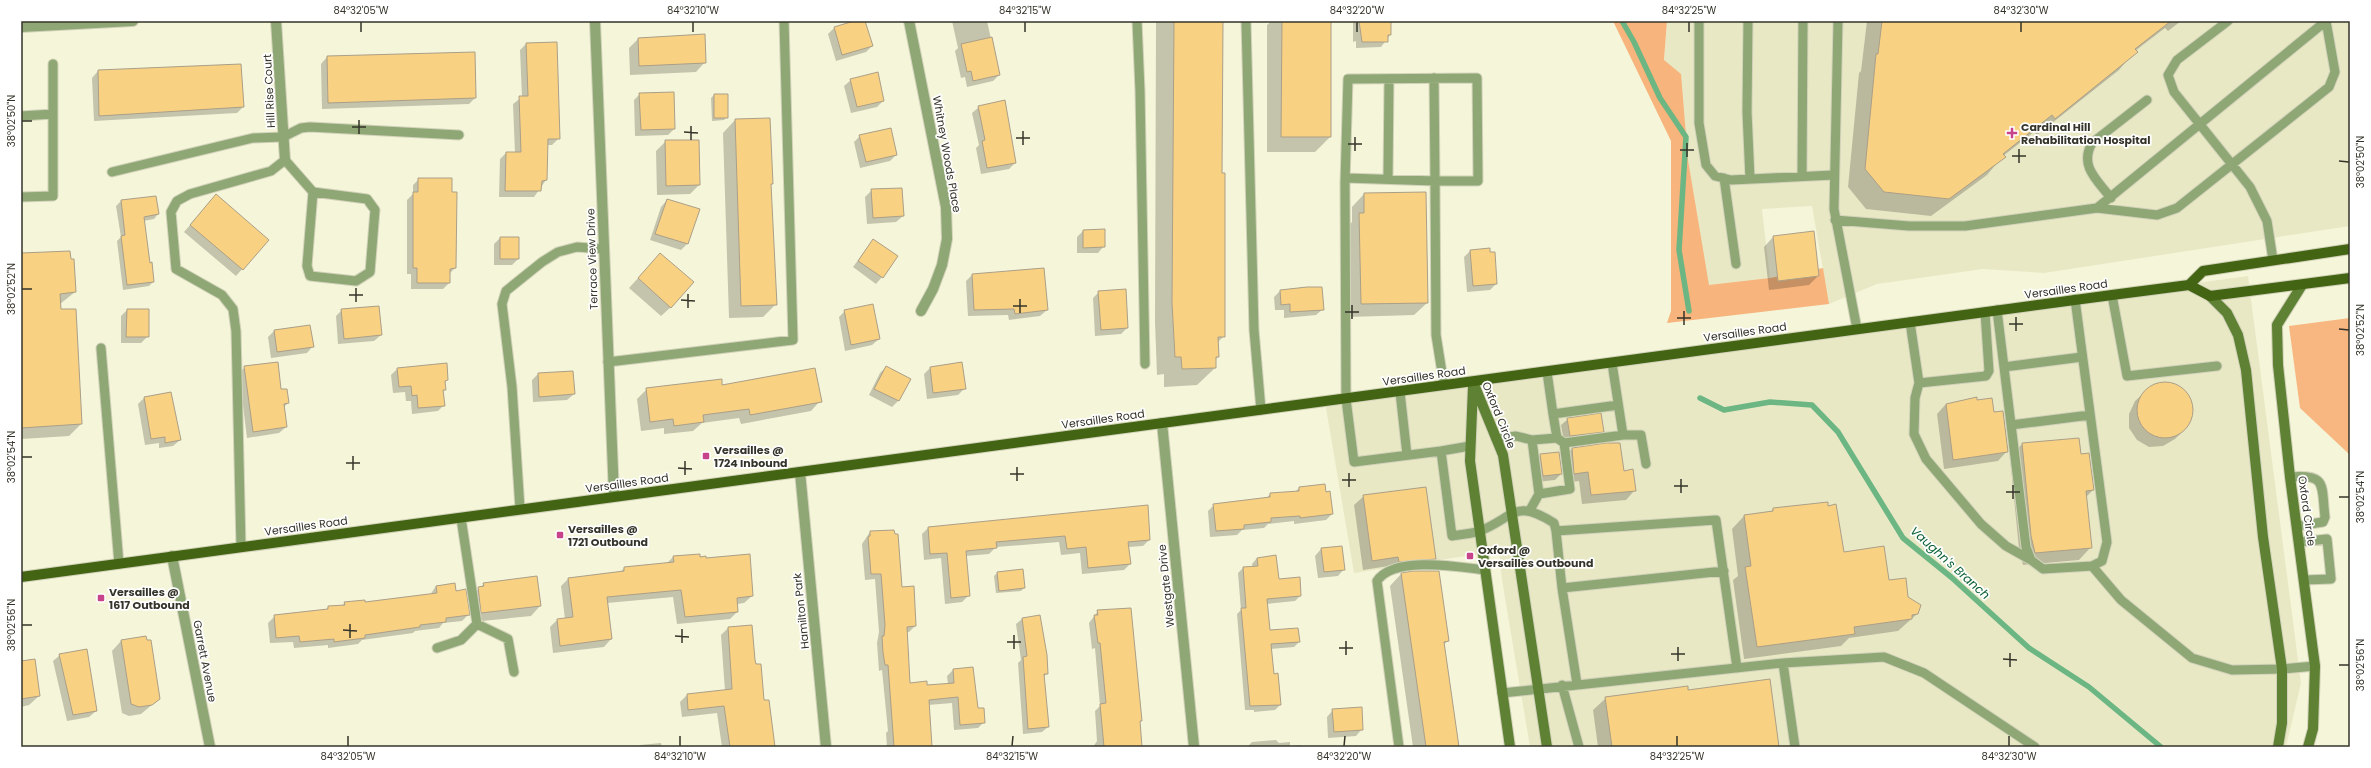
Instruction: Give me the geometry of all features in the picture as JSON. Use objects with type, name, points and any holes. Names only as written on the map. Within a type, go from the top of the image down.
[{"type":"main road","points":[[2350,249],[2203,271],[2189,285],[2210,296],[2350,278]]},
{"type":"main road","name":"Versailles Road","points":[[21,577],[614,496],[1400,392],[2075,299],[2189,285]]},
{"type":"street","points":[[21,27],[133,21]]},
{"type":"street","name":"Hill Rise Court","points":[[276,21],[285,160]]},
{"type":"street","name":"Terrace View Drive","points":[[595,21],[614,496]]},
{"type":"street","name":"Whitney Woods Place","points":[[909,21],[946,206],[947,239],[942,265],[933,289],[921,311]]},
{"type":"street","name":"Oxford Circle","points":[[2302,285],[2277,325],[2278,365],[2290,477],[2316,666],[2313,729],[2308,747]]},
{"type":"street","points":[[2210,296],[2227,313],[2238,335],[2246,370],[2263,537],[2282,670],[2282,723],[2278,747]]},
{"type":"street","name":"Oxford Circle","points":[[1473,382],[1503,455],[1547,747]]},
{"type":"street","name":"Oxford Circle","points":[[1473,382],[1470,461],[1510,747]]},
{"type":"street","name":"Westgate Drive","points":[[1162,424],[1194,747]]},
{"type":"street","name":"Hamilton Park","points":[[800,472],[826,747]]},
{"type":"street","name":"Garrett Avenue","points":[[172,556],[210,747]]},
{"type":"lane","points":[[608,362],[793,340],[784,21]]},
{"type":"lane","points":[[1137,21],[1140,99],[1144,364]]},
{"type":"lane","points":[[1246,21],[1254,330],[1261,410]]},
{"type":"lane","points":[[1699,21],[1699,123],[1706,165],[1714,176],[1750,179],[1834,175]]},
{"type":"lane","points":[[1748,21],[1747,112],[1750,179]]},
{"type":"lane","points":[[1802,176],[1803,21]]},
{"type":"lane","points":[[1838,21],[1834,209],[1856,329]]},
{"type":"lane","points":[[2228,21],[2177,60],[2168,75],[2174,92],[2250,187],[2267,221],[2273,260]]},
{"type":"lane","points":[[1836,220],[1909,226],[1965,226],[2097,208],[2157,215],[2177,208],[2329,87],[2335,72],[2326,21],[2201,125],[2097,208]]},
{"type":"lane","points":[[21,197],[53,196],[53,64]]},
{"type":"lane","points":[[1434,78],[1436,335],[1444,385]]},
{"type":"lane","points":[[1346,178],[1478,181],[1477,78],[1348,79],[1346,178],[1346,399],[1354,462],[1470,446]]},
{"type":"lane","points":[[1388,180],[1389,79]]},
{"type":"lane","points":[[2111,198],[2088,166],[2086,152],[2092,143],[2147,100]]},
{"type":"lane","points":[[21,116],[53,114]]},
{"type":"lane","points":[[112,172],[254,138],[283,138],[301,128],[310,127],[459,135]]},
{"type":"lane","points":[[241,547],[236,331],[233,309],[222,296],[176,269],[171,212],[177,201],[190,194],[265,173],[285,160],[313,192],[368,198],[375,210],[370,272],[356,281],[310,276],[307,266],[313,192]]},
{"type":"lane","points":[[1724,178],[1736,264]]},
{"type":"lane","points":[[520,509],[512,387],[502,304],[506,291],[542,262],[558,252],[577,247],[604,249]]},
{"type":"lane","points":[[2112,295],[2127,376],[2217,366]]},
{"type":"lane","points":[[1910,322],[1919,383],[1915,398],[1914,434],[1926,460],[1981,524],[2006,546],[2031,560],[2043,569],[2092,566],[2102,560],[2106,542],[2075,299]]},
{"type":"lane","points":[[1998,310],[2026,547],[2031,560]]},
{"type":"lane","points":[[1919,383],[1986,376],[1990,371],[1984,312]]},
{"type":"lane","points":[[101,348],[119,564]]},
{"type":"lane","points":[[2004,367],[2082,357]]},
{"type":"lane","points":[[1612,363],[1623,435]]},
{"type":"lane","points":[[1539,494],[1570,489],[1553,414],[1547,372]]},
{"type":"lane","points":[[1400,392],[1407,455]]},
{"type":"lane","points":[[1553,414],[1618,405]]},
{"type":"lane","points":[[2011,425],[2090,416]]},
{"type":"lane","points":[[1496,439],[1516,436],[1532,440],[1560,440],[1641,435],[1646,464]]},
{"type":"lane","points":[[1530,510],[1539,494],[1532,440]]},
{"type":"lane","points":[[1441,451],[1452,536],[1480,532],[1511,512],[1530,510],[1554,523],[1562,588],[1577,684]]},
{"type":"lane","points":[[2290,477],[2315,477],[2320,482],[2325,517],[2322,522],[2297,526]]},
{"type":"lane","points":[[461,518],[477,624]]},
{"type":"lane","points":[[1556,531],[1716,520],[1737,668]]},
{"type":"lane","points":[[2299,542],[2327,539],[2331,579],[2304,580]]},
{"type":"lane","points":[[1399,747],[1378,580],[1384,574],[1397,568],[1427,563],[1485,570]]},
{"type":"lane","points":[[2092,566],[2121,600],[2192,658],[2232,670],[2282,670],[2316,666]]},
{"type":"lane","points":[[1562,588],[1724,571]]},
{"type":"lane","points":[[437,648],[461,640],[477,624]]},
{"type":"lane","points":[[477,624],[508,639],[514,672]]},
{"type":"lane","points":[[1502,693],[1562,685],[1783,663],[1884,657],[1924,673],[2035,747]]},
{"type":"lane","points":[[1783,663],[1795,747]]},
{"type":"lane","points":[[1562,685],[1579,747]]},
{"type":"shaded area","points":[[1613,21],[1667,21],[1664,60],[1681,74],[1688,160],[1709,285],[1770,278],[1823,268],[1829,304],[1667,323],[1671,311],[1671,141]]},
{"type":"shaded area","name":"Cardinal Hill Rehabilitation Hospital","points":[[1667,21],[2350,21],[2350,226],[2044,273],[1983,269],[1877,284],[1829,304],[1812,206],[1762,209],[1770,278],[1698,289],[1664,61]]},
{"type":"shaded area","points":[[2248,276],[2301,683],[2286,747],[1530,747],[1502,580],[1499,551],[1354,573],[1325,402]]},
{"type":"shaded area","points":[[2350,318],[2350,455],[2300,408],[2289,326]]},
{"type":"building","points":[[854,21],[865,21],[873,46],[842,55],[834,27]]},
{"type":"building","points":[[1174,21],[1223,21],[1222,173],[1225,173],[1225,337],[1218,337],[1219,357],[1216,357],[1216,368],[1182,369],[1181,357],[1175,357],[1172,303]]},
{"type":"building","points":[[1282,21],[1331,21],[1331,137],[1281,137]]},
{"type":"building","points":[[1359,21],[1391,21],[1391,35],[1388,35],[1388,42],[1362,42]]},
{"type":"building","points":[[1882,21],[2171,21],[2135,49],[2138,52],[2055,119],[2052,115],[2003,154],[2006,157],[1949,199],[1884,192],[1865,169],[1876,54],[1878,54]]},
{"type":"building","points":[[705,34],[706,63],[639,66],[638,38]]},
{"type":"building","points":[[992,37],[1000,75],[973,81],[971,71],[967,72],[961,44]]},
{"type":"building","points":[[557,42],[560,139],[548,139],[547,180],[542,181],[541,191],[505,191],[506,152],[521,152],[519,96],[528,96],[526,43]]},
{"type":"building","points":[[475,52],[476,98],[328,103],[327,56]]},
{"type":"building","points":[[241,64],[244,107],[99,116],[98,70]]},
{"type":"building","points":[[878,72],[884,101],[857,107],[850,79]]},
{"type":"building","points":[[674,92],[675,129],[641,130],[639,93]]},
{"type":"building","points":[[714,94],[728,94],[728,118],[714,118]]},
{"type":"building","points":[[1005,100],[1016,163],[987,168],[982,141],[985,140],[978,106]]},
{"type":"building","points":[[770,118],[773,184],[771,184],[777,305],[741,306],[735,119]]},
{"type":"building","points":[[891,128],[897,155],[866,162],[859,135]]},
{"type":"building","points":[[665,140],[699,140],[700,185],[666,186]]},
{"type":"building","points":[[418,178],[452,178],[452,192],[457,192],[456,268],[450,269],[450,283],[417,283],[417,268],[413,268],[413,192],[418,192]]},
{"type":"building","points":[[902,188],[904,216],[873,218],[871,189]]},
{"type":"building","points":[[1426,192],[1428,303],[1361,304],[1359,213],[1364,213],[1364,193]]},
{"type":"building","points":[[216,194],[269,240],[243,270],[190,225]]},
{"type":"building","points":[[156,196],[159,214],[144,217],[154,282],[127,285],[121,236],[125,235],[121,200]]},
{"type":"building","points":[[667,199],[700,209],[688,244],[655,234]]},
{"type":"building","points":[[1105,229],[1105,247],[1083,248],[1083,230]]},
{"type":"building","points":[[1814,231],[1819,276],[1778,281],[1773,236]]},
{"type":"building","points":[[500,237],[519,237],[519,259],[500,259]]},
{"type":"building","points":[[873,239],[898,256],[883,278],[858,261]]},
{"type":"building","points":[[1490,248],[1490,252],[1495,252],[1497,284],[1473,286],[1470,250]]},
{"type":"building","points":[[70,251],[71,259],[74,259],[76,292],[60,294],[61,309],[76,309],[82,424],[21,428],[21,253]]},
{"type":"building","points":[[660,253],[694,282],[671,308],[638,278]]},
{"type":"building","points":[[1044,268],[1048,310],[1015,314],[1014,309],[974,310],[972,274]]},
{"type":"building","points":[[1322,287],[1324,310],[1290,312],[1290,304],[1281,305],[1280,290]]},
{"type":"building","points":[[1126,289],[1128,328],[1101,330],[1098,291]]},
{"type":"building","points":[[873,304],[880,339],[851,345],[844,310]]},
{"type":"building","points":[[379,306],[382,335],[344,339],[341,309]]},
{"type":"building","points":[[127,309],[149,309],[149,337],[126,337]]},
{"type":"building","points":[[310,325],[314,347],[277,352],[274,330]]},
{"type":"building","points":[[278,362],[281,389],[287,389],[289,403],[284,404],[287,427],[253,432],[244,366]]},
{"type":"building","points":[[962,362],[966,389],[933,393],[930,367]]},
{"type":"building","points":[[447,363],[448,380],[445,381],[446,390],[443,390],[445,406],[418,408],[417,395],[412,396],[411,386],[399,387],[397,368]]},
{"type":"building","points":[[886,366],[911,379],[899,401],[874,389]]},
{"type":"building","points":[[815,368],[822,402],[750,415],[749,409],[703,415],[704,422],[674,426],[673,419],[650,422],[646,388],[722,379],[722,385]]},
{"type":"building","points":[[573,371],[575,394],[539,397],[538,373]]},
{"type":"building","points":[[2165,382],[2176,384],[2185,390],[2191,399],[2193,410],[2191,421],[2185,430],[2176,436],[2165,438],[2154,436],[2145,430],[2139,421],[2137,410],[2139,399],[2145,390],[2154,384]]},
{"type":"building","points":[[171,392],[181,440],[165,443],[165,437],[151,439],[144,397]]},
{"type":"building","points":[[1977,397],[1977,400],[1992,398],[1994,412],[2003,411],[2008,452],[1953,460],[1946,404]]},
{"type":"building","points":[[1601,413],[1604,432],[1570,436],[1567,418]]},
{"type":"building","points":[[2079,438],[2081,454],[2089,453],[2094,490],[2086,491],[2092,548],[2035,553],[2031,536],[2022,443]]},
{"type":"building","points":[[1606,443],[1620,443],[1624,471],[1633,469],[1636,491],[1591,495],[1588,472],[1574,474],[1572,448]]},
{"type":"building","points":[[1559,452],[1562,474],[1543,476],[1540,454]]},
{"type":"building","points":[[1325,484],[1326,492],[1330,491],[1333,514],[1300,518],[1300,516],[1271,518],[1271,522],[1244,525],[1244,529],[1216,531],[1213,504],[1270,497],[1270,493],[1299,491],[1299,487]]},
{"type":"building","points":[[1426,487],[1436,559],[1399,562],[1398,557],[1372,561],[1363,495]]},
{"type":"building","points":[[1828,502],[1828,506],[1836,504],[1844,552],[1884,546],[1889,580],[1906,578],[1908,597],[1921,605],[1918,614],[1912,615],[1912,619],[1854,627],[1855,634],[1757,647],[1745,567],[1751,566],[1744,515],[1773,511],[1773,508]]},
{"type":"building","points":[[1148,505],[1150,540],[1128,542],[1131,564],[1088,568],[1086,547],[1067,549],[1065,536],[996,542],[997,548],[966,551],[970,596],[951,598],[947,553],[930,554],[928,527]]},
{"type":"building","points":[[894,530],[895,534],[898,534],[902,587],[914,586],[916,626],[907,627],[910,683],[927,681],[927,685],[954,683],[953,669],[973,667],[978,708],[984,708],[985,723],[960,725],[958,697],[929,700],[932,747],[894,747],[888,665],[885,665],[883,653],[882,636],[884,636],[885,625],[881,574],[871,574],[868,537],[870,536],[870,531]]},
{"type":"building","points":[[1342,546],[1345,570],[1324,572],[1321,548]]},
{"type":"building","points":[[700,554],[700,557],[706,556],[706,558],[750,554],[753,596],[737,598],[738,612],[685,617],[681,590],[607,597],[612,639],[560,646],[557,619],[573,617],[568,578],[624,571],[624,567],[674,562],[673,556]]},
{"type":"building","points":[[1276,555],[1279,579],[1300,577],[1301,596],[1267,599],[1270,630],[1298,628],[1300,642],[1271,644],[1274,674],[1278,673],[1281,705],[1250,706],[1241,608],[1246,608],[1243,567],[1258,566],[1257,558]]},
{"type":"building","points":[[1023,569],[1025,588],[999,591],[997,572]]},
{"type":"building","points":[[1413,571],[1439,571],[1449,641],[1444,642],[1459,747],[1426,747],[1401,573]]},
{"type":"building","points":[[537,576],[541,606],[481,613],[478,587],[484,586],[483,583]]},
{"type":"building","points":[[455,583],[456,591],[466,589],[470,615],[446,618],[446,622],[420,625],[420,627],[365,635],[365,638],[334,642],[334,639],[300,642],[299,636],[276,638],[274,615],[328,609],[328,606],[345,605],[344,602],[365,600],[365,602],[437,593],[436,586]]},
{"type":"building","points":[[1131,608],[1142,721],[1140,721],[1142,747],[1104,747],[1100,704],[1106,703],[1100,643],[1098,643],[1094,615],[1098,615],[1097,610]]},
{"type":"building","points":[[1040,615],[1047,655],[1048,674],[1044,674],[1049,727],[1028,729],[1023,657],[1027,656],[1022,618]]},
{"type":"building","points":[[752,625],[755,660],[756,664],[761,664],[764,700],[769,700],[775,747],[730,747],[724,706],[688,710],[687,694],[732,689],[728,627]]},
{"type":"building","points":[[146,636],[147,640],[151,640],[160,699],[152,705],[139,707],[131,704],[121,640]]},
{"type":"building","points":[[87,649],[97,711],[73,715],[59,654]]},
{"type":"building","points":[[35,659],[40,696],[21,699],[21,661]]},
{"type":"building","points":[[1770,679],[1779,747],[1612,747],[1605,697],[1688,686],[1688,690]]},
{"type":"building","points":[[1362,707],[1363,730],[1334,732],[1332,709]]},
{"type":"waterway","name":"Vaughn's Branch","points":[[1622,21],[1634,42],[1660,98],[1686,137],[1679,250],[1689,311]]},
{"type":"waterway","name":"Vaughn's Branch","points":[[1700,398],[1724,410],[1770,402],[1812,405],[1838,432],[1903,538],[1951,577],[2029,648],[2089,687],[2161,747]]},
{"type":"place","name":"Cardinal Hill Rehabilitation Hospital","points":[[2012,133]]},
{"type":"place","name":"Versailles @ 1724 Inbound","points":[[706,456]]},
{"type":"place","name":"Versailles @ 1721 Outbound","points":[[560,535]]},
{"type":"place","name":"Oxford @ Versailles Outbound","points":[[1470,556]]},
{"type":"place","name":"Versailles @ 1617 Outbound","points":[[101,598]]}]
